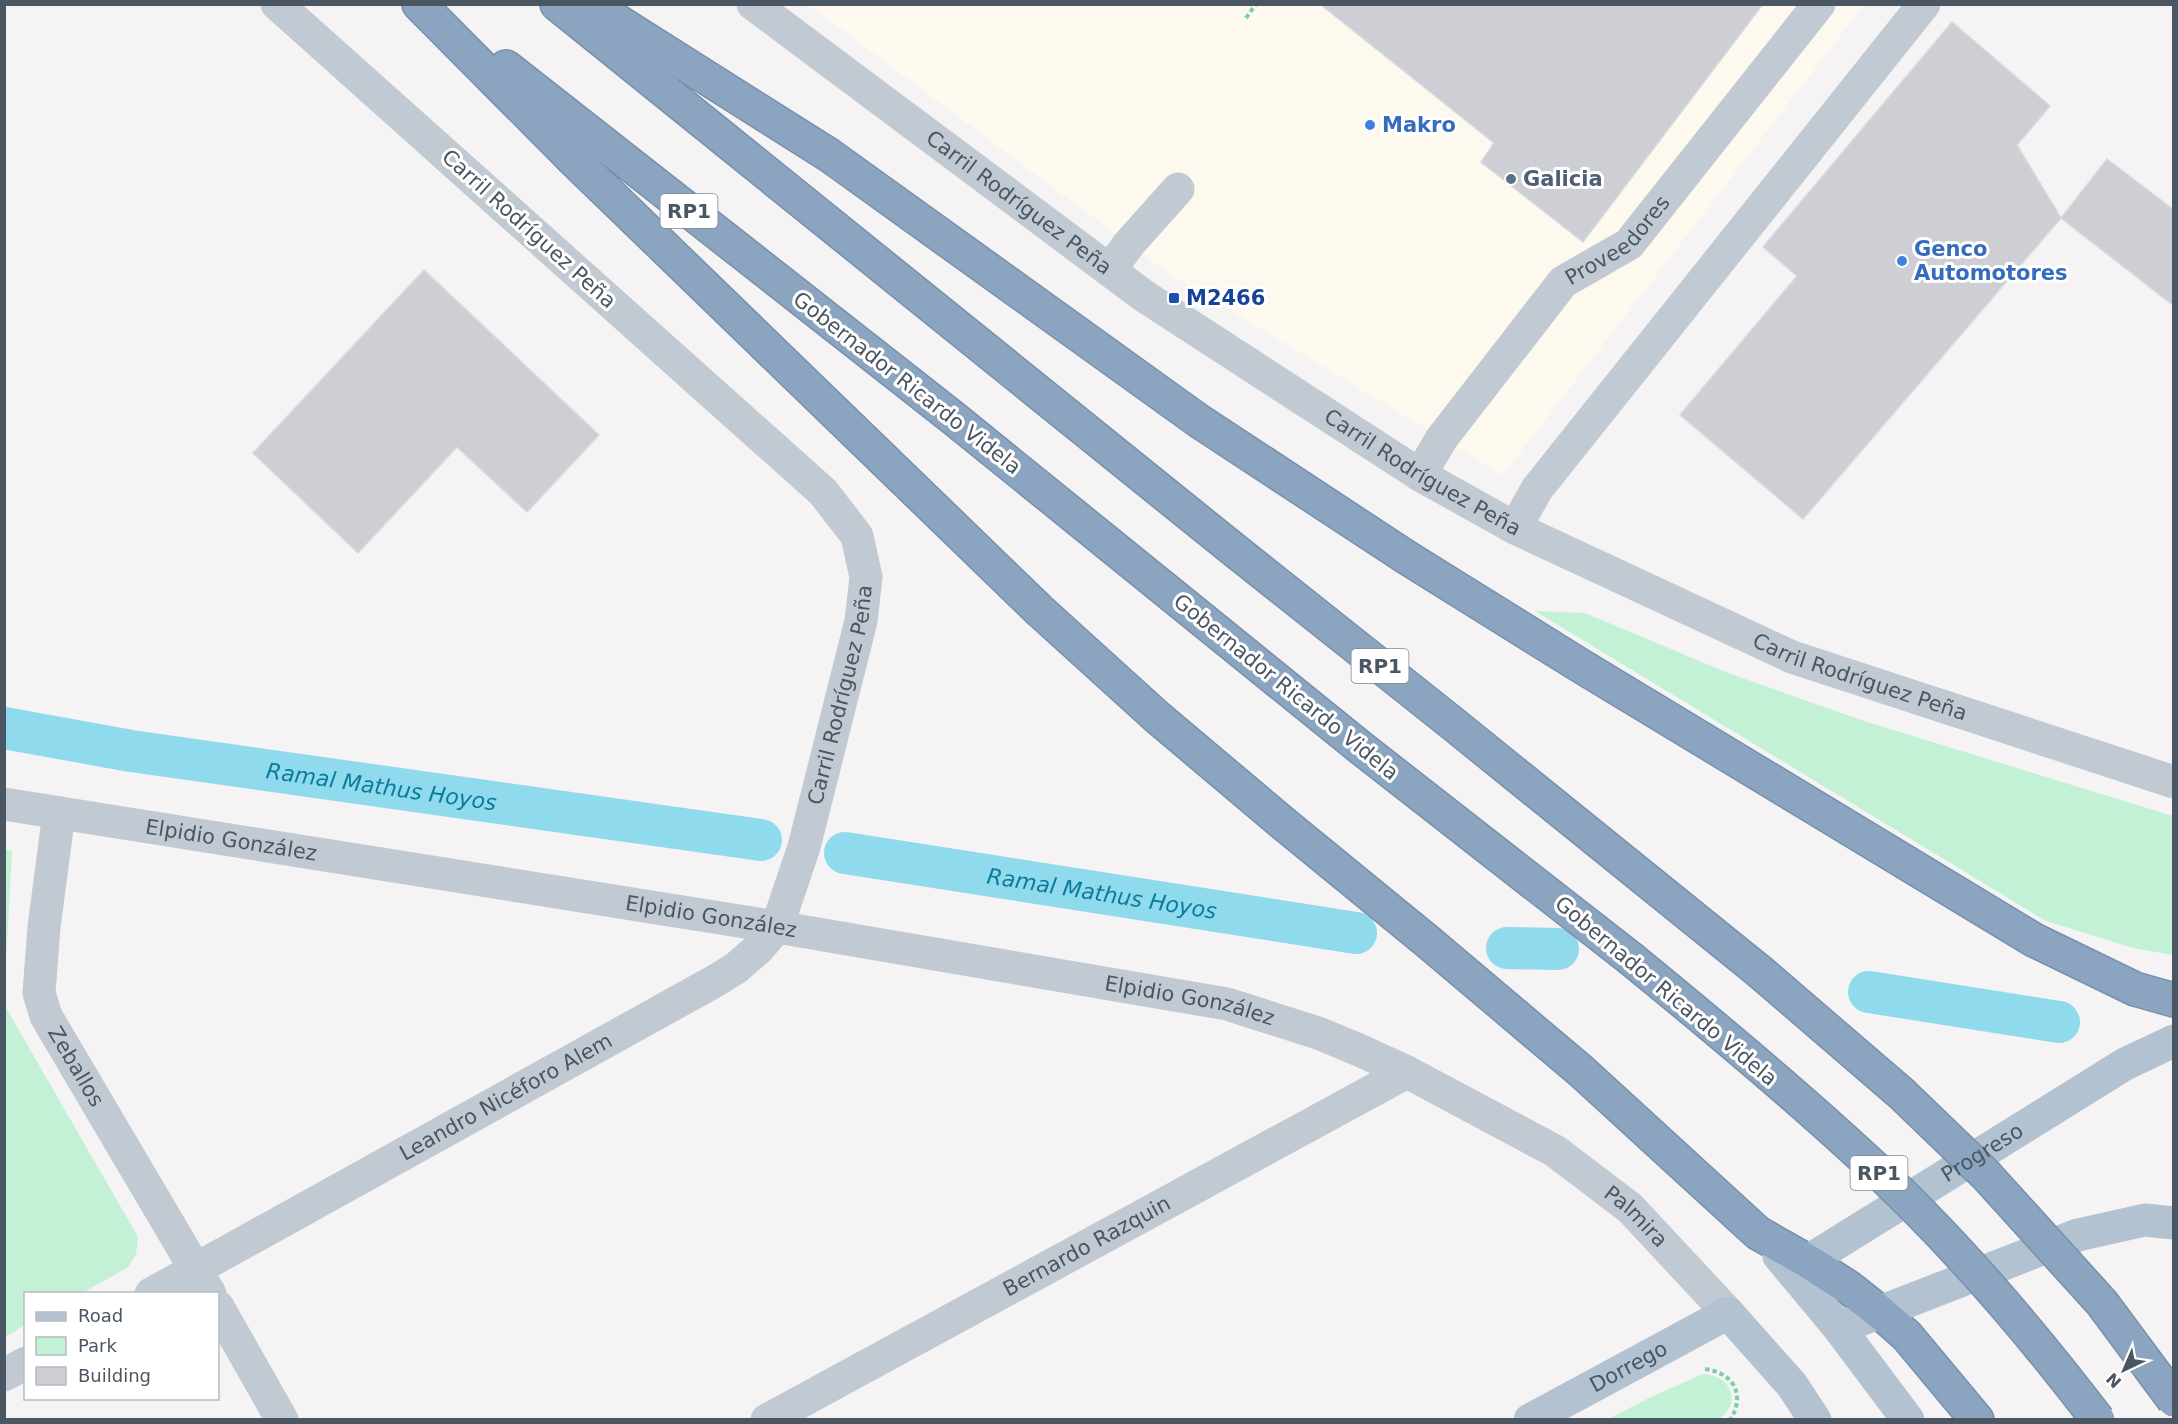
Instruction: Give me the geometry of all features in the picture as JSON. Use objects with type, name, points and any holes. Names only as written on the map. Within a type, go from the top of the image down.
[{"type":"highway","points":[[419,4],[574,160],[1039,610],[1220,770],[1427,940],[1581,1071],[1758,1233],[1801,1267],[1848,1287],[1881,1313],[1907,1336],[1977,1419]]},
{"type":"highway","name":"Gobernador Ricardo Videla","points":[[427,4],[952,417],[1362,748],[1630,958],[1856,1150],[1940,1234],[2014,1313],[2098,1419]]},
{"type":"highway","name":"RP1","points":[[557,4],[1725,942],[1902,1094],[1986,1175],[2102,1303],[2174,1400]]},
{"type":"highway","points":[[590,4],[829,155],[1199,421],[1416,564],[2034,940],[2135,989],[2174,1000]]},
{"type":"main road","name":"Progreso","points":[[1801,1267],[2125,1064],[2174,1041]]},
{"type":"main road","points":[[1839,1328],[2078,1235],[2145,1220],[2174,1222]]},
{"type":"main road","points":[[1801,1267],[1839,1328],[1908,1419]]},
{"type":"main road","name":"Palmira","points":[[1728,1313],[1792,1385],[1807,1417]]},
{"type":"main road","name":"Dorrego","points":[[1530,1419],[1728,1313]]},
{"type":"street","name":"Carril Rodríguez Peña","points":[[277,4],[823,492],[857,536],[866,578],[861,621],[804,847]]},
{"type":"street","name":"Carril Rodríguez Peña","points":[[753,4],[1153,302],[1420,475],[1515,528],[1792,657],[2174,782]]},
{"type":"street","name":"Proveedores","points":[[1420,475],[1442,438],[1563,282],[1629,244],[1819,4]]},
{"type":"street","points":[[1515,528],[1545,480],[1924,4]]},
{"type":"street","points":[[1110,270],[1128,245],[1178,189]]},
{"type":"street","name":"Elpidio González","points":[[4,804],[777,927],[1227,1004],[1318,1033],[1407,1072]]},
{"type":"street","name":"Zeballos","points":[[59,813],[44,927],[39,993],[46,1016],[203,1281]]},
{"type":"street","name":"Leandro Nicéforo Alem","points":[[155,1292],[203,1281],[715,981],[743,962],[777,927],[804,847]]},
{"type":"street","name":"Palmira","points":[[1407,1072],[1555,1151],[1602,1185],[1630,1208],[1728,1313]]},
{"type":"street","name":"Bernardo Razquin","points":[[767,1419],[1407,1072]]},
{"type":"street","points":[[219,1308],[282,1419]]},
{"type":"street","points":[[4,1375],[24,1364]]},
{"type":"path","points":[[1246,18],[1256,4]]},
{"type":"path","points":[[1699,1370],[1717,1371],[1730,1380],[1738,1393],[1738,1407],[1730,1419]]},
{"type":"shaded area","name":"Makro","points":[[809,5],[1864,5],[1503,475],[1163,270]]},
{"type":"green space","points":[[1535,611],[1585,613],[1728,673],[1864,721],[2173,816],[2173,955],[2133,948],[2046,921]]},
{"type":"green space","points":[[4,849],[12,851],[5,979]]},
{"type":"green space","points":[[5,1006],[138,1237],[136,1255],[127,1268],[84,1292],[24,1292],[24,1326],[5,1337]]},
{"type":"green space","points":[[1703,1374],[1720,1379],[1730,1390],[1732,1397],[1730,1405],[1719,1419],[1608,1419],[1653,1396]]},
{"type":"building","points":[[1320,4],[1763,4],[1583,242],[1481,162],[1494,143]]},
{"type":"building","name":"Genco Automotores","points":[[1952,22],[2050,106],[2017,145],[2061,218],[1803,519],[1680,415],[1797,276],[1763,247]]},
{"type":"building","points":[[2107,159],[2174,210],[2174,306],[2061,218]]},
{"type":"building","points":[[424,270],[599,435],[527,512],[457,447],[358,553],[253,453]]},
{"type":"waterway","name":"Ramal Mathus Hoyos","points":[[4,728],[131,751],[761,840]]},
{"type":"waterway","name":"Ramal Mathus Hoyos","points":[[845,853],[1356,933]]},
{"type":"waterway","name":"Ramal Mathus Hoyos","points":[[1507,948],[1558,949]]},
{"type":"waterway","name":"Ramal Mathus Hoyos","points":[[1869,992],[2059,1022]]},
{"type":"place","name":"Makro","points":[[1370,125]]},
{"type":"place","name":"Galicia","points":[[1511,179]]},
{"type":"place","name":"Genco Automotores","points":[[1902,261]]},
{"type":"place","name":"M2466","points":[[1174,298]]}]
